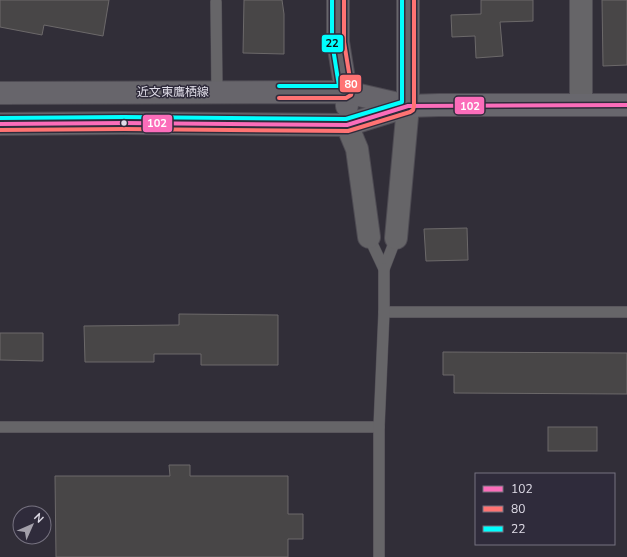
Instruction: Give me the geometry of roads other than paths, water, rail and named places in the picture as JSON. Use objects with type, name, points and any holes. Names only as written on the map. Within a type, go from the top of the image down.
[{"type":"main road","points":[[338,0],[338,42],[346,92],[347,125]]},
{"type":"main road","points":[[408,0],[408,106]]},
{"type":"main road","name":"近文東鷹栖線","points":[[0,93],[346,92],[408,106]]},
{"type":"main road","name":"近文東鷹栖線","points":[[0,124],[124,123],[347,125],[408,106]]},
{"type":"street","points":[[581,0],[582,105]]},
{"type":"street","name":"近文東鷹栖線","points":[[408,106],[627,105]]},
{"type":"street","points":[[396,238],[408,106]]},
{"type":"street","points":[[347,125],[357,149],[369,237]]},
{"type":"lane","points":[[216,2],[217,92]]},
{"type":"lane","points":[[369,237],[384,269]]},
{"type":"lane","points":[[379,557],[379,427],[384,312],[384,269],[396,238]]},
{"type":"lane","points":[[384,312],[627,312]]},
{"type":"lane","points":[[0,427],[379,427]]}]
